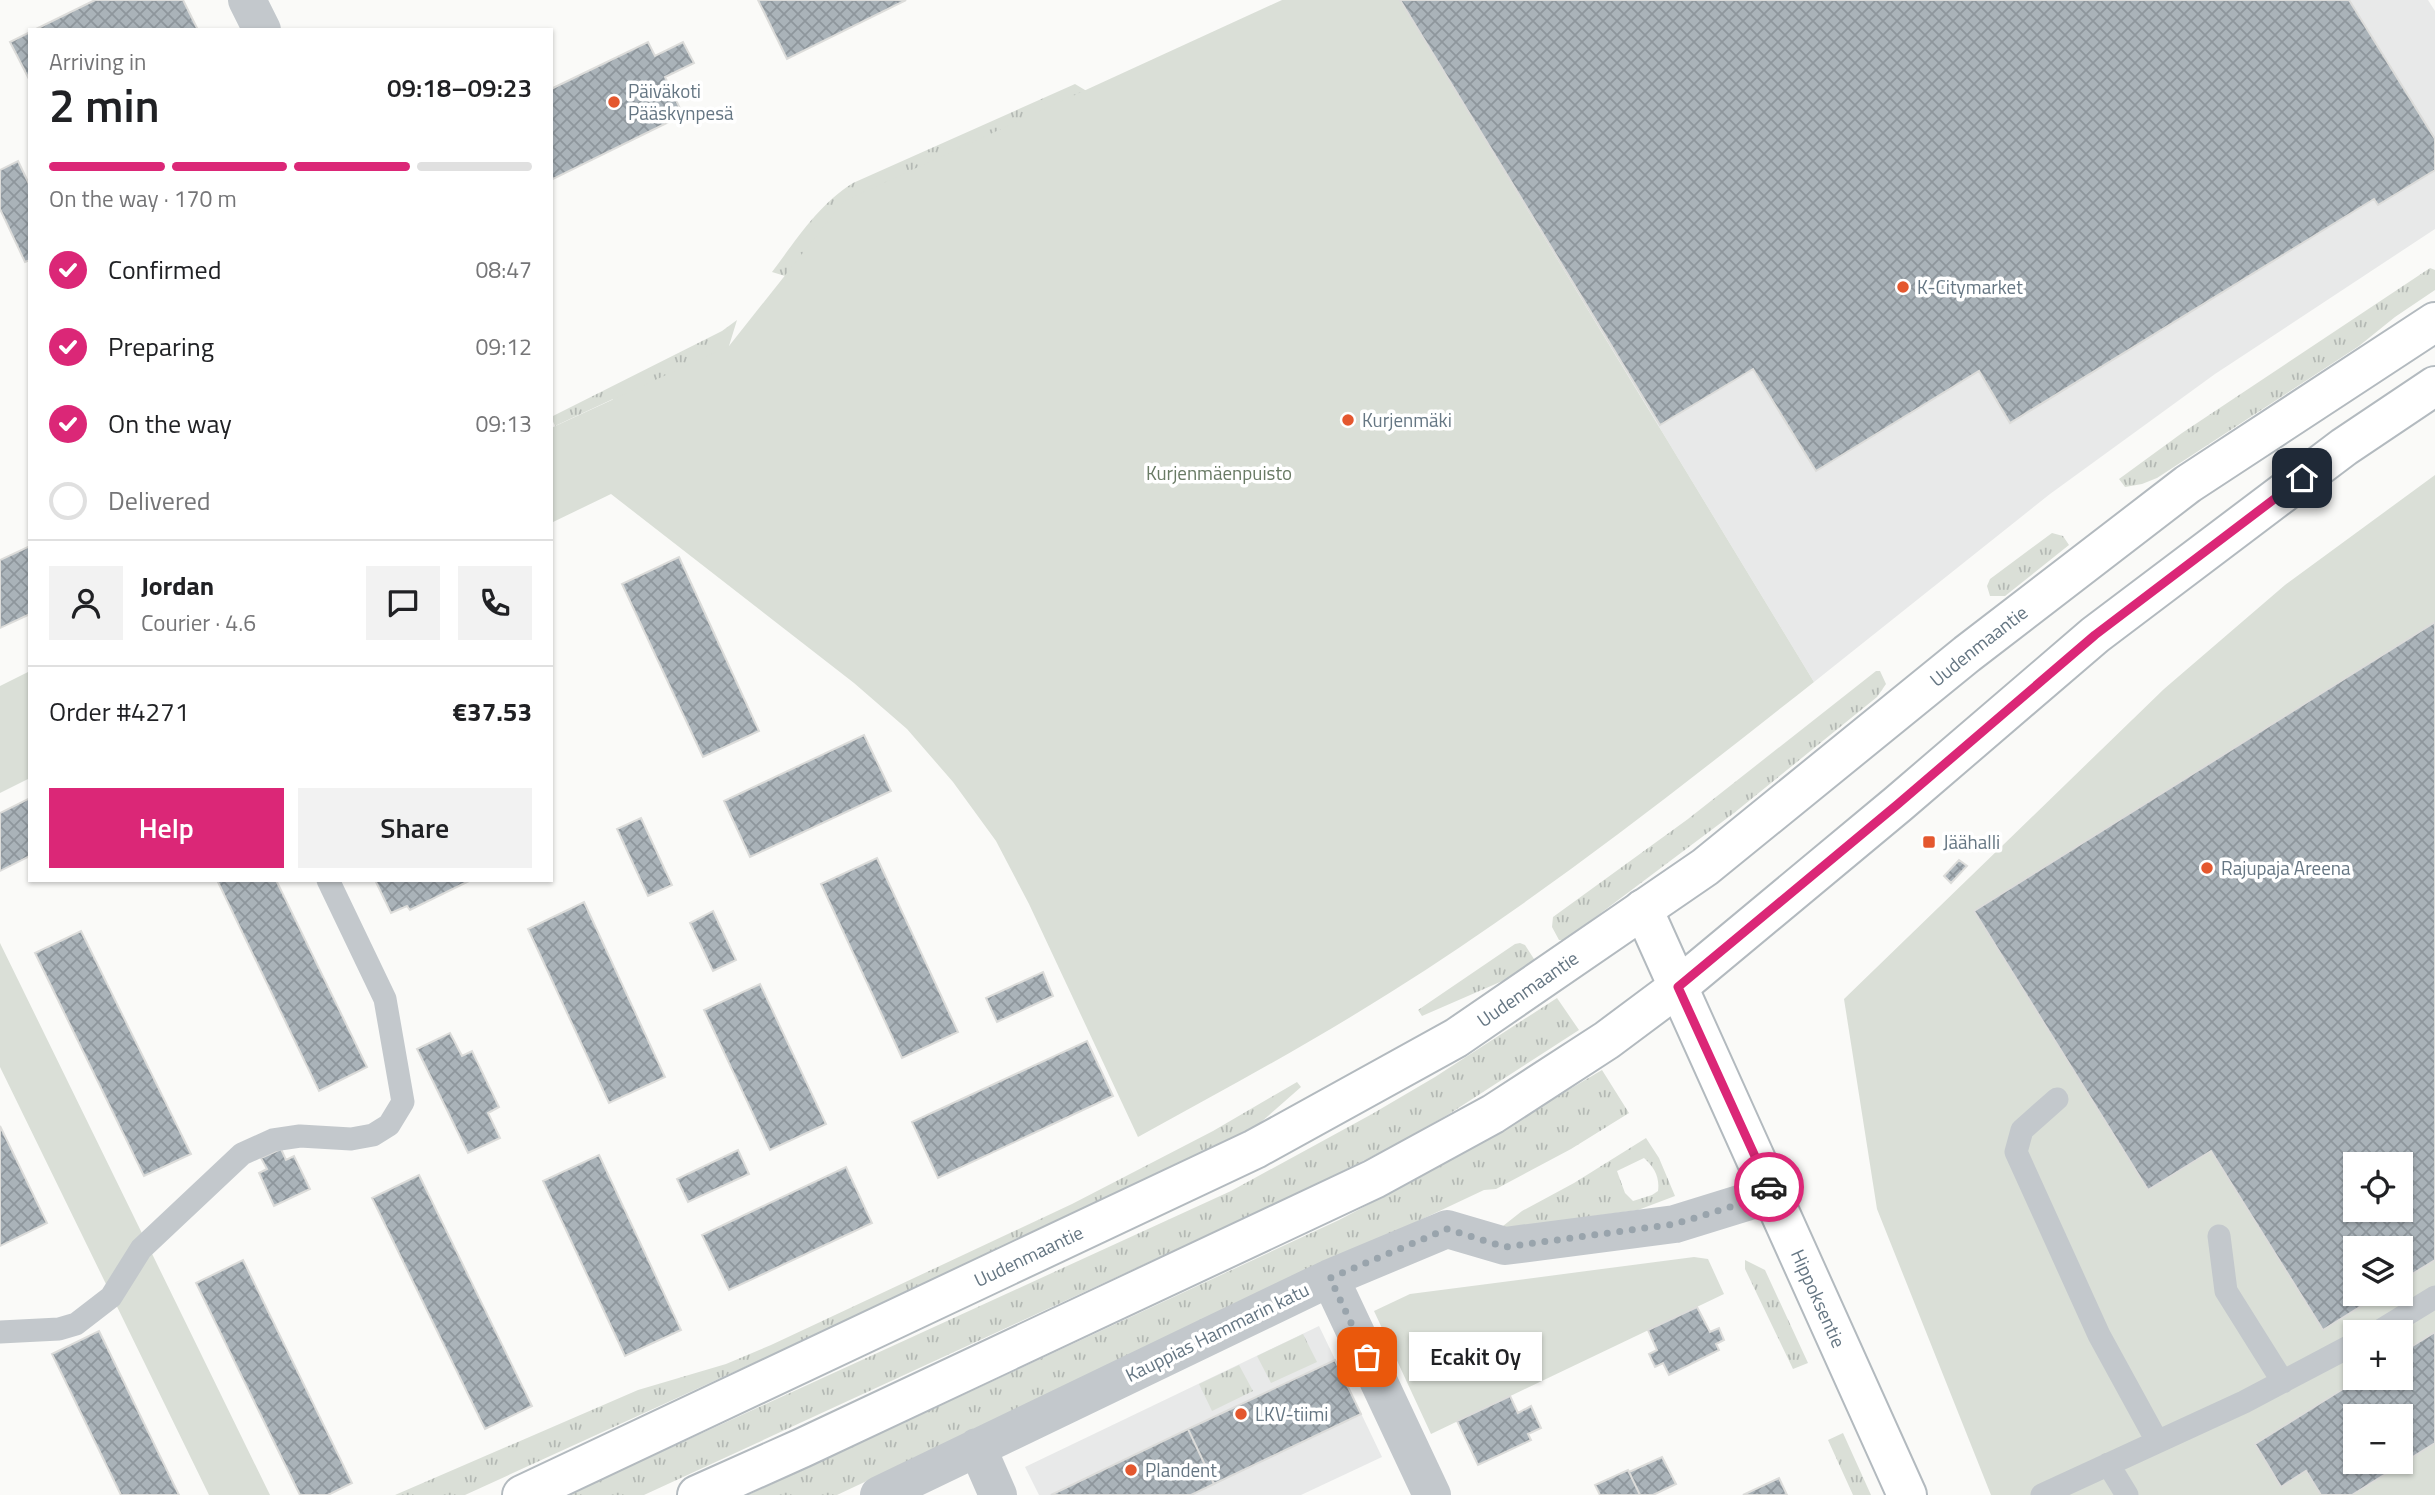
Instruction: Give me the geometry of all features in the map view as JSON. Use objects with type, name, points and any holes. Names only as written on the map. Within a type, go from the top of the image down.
[{"type":"main road","name":"Uudenmaantie","points":[[522,1495],[1255,1150],[1456,1038],[1705,867],[1967,654],[2188,484],[2435,322]]},
{"type":"main road","points":[[697,1495],[1374,1179],[1493,1114],[1606,1040],[1678,987],[2095,635],[2344,447],[2435,386]]},
{"type":"main road","name":"Hippoksentie","points":[[1643,909],[1907,1495]]},
{"type":"street","points":[[247,0],[261,28]]},
{"type":"street","name":"Kauppias Hammarin katu","points":[[879,1495],[1330,1278],[1447,1229],[1505,1247],[1675,1224],[1772,1194]]},
{"type":"street","points":[[1330,1278],[1432,1495]]},
{"type":"street","points":[[977,1447],[999,1495]]},
{"type":"lane","points":[[0,1332],[59,1329],[76,1324],[111,1297],[141,1249],[242,1154],[273,1140],[300,1136],[351,1139],[373,1135],[389,1125],[403,1102],[385,999],[329,882]]},
{"type":"lane","points":[[2057,1099],[2022,1130],[2016,1152],[2099,1335],[2157,1441]]},
{"type":"lane","points":[[2219,1236],[2226,1291],[2283,1382]]},
{"type":"lane","points":[[2398,1320],[2435,1297]]},
{"type":"lane","points":[[2042,1495],[2244,1402],[2343,1350]]},
{"type":"lane","points":[[2108,1464],[2127,1495]]},
{"type":"shaded area","name":"K-Citymarket","points":[[1400,0],[2428,0],[2435,11],[2435,229],[2215,374],[2050,494],[1814,682]]},
{"type":"shaded area","points":[[1319,1326],[1382,1457],[1301,1495],[1039,1495],[1025,1467]]},
{"type":"green space","name":"Kurjenmäenpuisto","points":[[1282,0],[1400,0],[1814,682],[1607,843],[1500,920],[1329,1030],[1138,1137],[1029,904],[996,841],[953,782],[907,729],[854,683],[611,494],[553,522],[553,427],[729,346],[844,201]]},
{"type":"green space","points":[[1075,84],[1095,96],[785,276],[772,272],[819,212],[853,183]]},
{"type":"green space","points":[[2430,268],[2435,270],[2435,290],[2359,346],[2157,478],[2125,487],[2119,479],[2182,433]]},
{"type":"green space","points":[[737,320],[729,346],[738,350],[553,521],[613,399],[555,426],[553,416],[722,331]]},
{"type":"green space","name":"Rajupaja Areena","points":[[2435,475],[2435,1495],[1991,1495],[1877,1209],[1844,999],[2164,689],[2285,585]]},
{"type":"green space","points":[[2052,533],[2063,536],[2069,545],[2005,596],[1990,596],[1987,586],[1990,579]]},
{"type":"green space","points":[[1876,671],[1880,671],[1886,684],[1877,697],[1734,813],[1565,940],[1559,940],[1552,927],[1553,917],[1688,819]]},
{"type":"green space","points":[[28,672],[28,779],[0,793],[0,686]]},
{"type":"green space","points":[[0,943],[270,1495],[209,1495],[0,1067]]},
{"type":"green space","points":[[1520,943],[1525,945],[1534,959],[1533,962],[1507,979],[1422,1016],[1418,1010]]},
{"type":"green space","points":[[1557,998],[1579,1030],[1449,1114],[1393,1146],[1301,1192],[644,1495],[567,1495],[1231,1191],[1435,1077]]},
{"type":"green space","points":[[1602,1070],[1629,1113],[1571,1149],[1496,1189],[1484,1190],[837,1495],[748,1495],[1339,1220],[1415,1180]]},
{"type":"green space","points":[[1297,1082],[1301,1087],[1252,1130],[1086,1211],[465,1495],[395,1495],[638,1390],[726,1364],[771,1345],[1072,1204],[1213,1131]]},
{"type":"green space","points":[[1646,1138],[1659,1158],[1675,1196],[1638,1210],[1508,1228],[1503,1226],[1522,1211],[1574,1183]],"holes":[[[1644,1158],[1657,1177],[1658,1191],[1633,1201],[1625,1193],[1617,1171]]]},
{"type":"green space","points":[[1694,1257],[1708,1259],[1724,1294],[1431,1434],[1374,1311],[1410,1294]]},
{"type":"green space","points":[[1745,1260],[1765,1270],[1808,1363],[1793,1369],[1745,1269]]},
{"type":"green space","points":[[1303,1334],[1317,1362],[1271,1383],[1257,1356]]},
{"type":"green space","points":[[1239,1365],[1253,1391],[1212,1411],[1199,1384]]},
{"type":"green space","points":[[1843,1433],[1871,1495],[1853,1495],[1828,1440]]},
{"type":"building","points":[[95,0],[183,0],[197,28],[38,28]]},
{"type":"building","points":[[758,0],[906,0],[787,59]]},
{"type":"building","name":"K-Citymarket","points":[[1400,0],[2349,0],[2435,139],[2435,170],[2378,205],[2374,199],[2010,423],[1979,371],[1816,471],[1753,369],[1660,425]]},
{"type":"building","points":[[28,33],[28,77],[10,42]]},
{"type":"building","name":"Päiväkoti Pääskynpesä","points":[[648,42],[655,56],[683,42],[694,63],[665,77],[683,115],[553,179],[553,88]]},
{"type":"building","points":[[18,161],[28,182],[28,261],[25,262],[0,209],[0,170]]},
{"type":"building","points":[[28,547],[28,615],[0,628],[0,560]]},
{"type":"building","points":[[679,557],[759,731],[703,757],[622,584]]},
{"type":"building","points":[[2435,622],[2435,1260],[2413,1274],[2413,1236],[2343,1236],[2343,1306],[2361,1306],[2323,1330],[2211,1151],[2148,1190],[1974,911]]},
{"type":"building","points":[[864,735],[891,791],[750,857],[724,801]]},
{"type":"building","points":[[28,799],[28,857],[0,871],[0,813]]},
{"type":"building","points":[[641,818],[672,885],[648,896],[617,829]]},
{"type":"building","points":[[877,858],[958,1032],[902,1058],[821,884]]},
{"type":"building","points":[[1959,860],[1967,866],[1951,883],[1944,876]]},
{"type":"building","points":[[218,882],[277,882],[367,1067],[319,1091]]},
{"type":"building","points":[[376,882],[467,882],[410,910],[407,906],[391,913]]},
{"type":"building","points":[[584,902],[665,1077],[609,1103],[528,929]]},
{"type":"building","points":[[713,911],[736,960],[713,971],[690,923]]},
{"type":"building","points":[[81,931],[191,1154],[144,1176],[35,953]]},
{"type":"building","points":[[1043,972],[1053,996],[997,1022],[986,998]]},
{"type":"building","points":[[760,984],[826,1124],[770,1150],[704,1010]]},
{"type":"building","points":[[450,1033],[462,1056],[472,1051],[499,1107],[488,1113],[500,1138],[468,1153],[417,1049]]},
{"type":"building","points":[[1087,1041],[1113,1096],[938,1178],[912,1122]]},
{"type":"building","points":[[0,1126],[47,1223],[0,1246]]},
{"type":"building","points":[[281,1149],[286,1160],[294,1156],[310,1189],[274,1206],[259,1173],[267,1169],[261,1158]]},
{"type":"building","points":[[738,1150],[749,1174],[688,1202],[677,1179]]},
{"type":"building","points":[[599,1155],[681,1330],[625,1356],[543,1181]]},
{"type":"building","points":[[846,1167],[872,1223],[729,1290],[702,1235]]},
{"type":"building","points":[[419,1175],[532,1406],[485,1429],[372,1198]]},
{"type":"building","points":[[243,1260],[352,1483],[328,1495],[300,1495],[196,1283]]},
{"type":"building","points":[[1697,1307],[1710,1332],[1719,1328],[1724,1340],[1716,1344],[1719,1350],[1669,1375],[1663,1363],[1655,1367],[1649,1354],[1657,1350],[1648,1330]]},
{"type":"building","points":[[99,1331],[179,1495],[121,1495],[52,1354]]},
{"type":"building","points":[[2435,1332],[2435,1443],[2413,1457],[2413,1404],[2343,1404],[2343,1474],[2386,1474],[2352,1495],[2321,1495],[2306,1471],[2281,1487],[2255,1444],[2343,1389],[2413,1390],[2413,1346]]},
{"type":"building","points":[[1335,1360],[1361,1414],[1214,1484],[1188,1429]]},
{"type":"building","points":[[1510,1396],[1518,1413],[1531,1406],[1541,1428],[1528,1434],[1531,1440],[1478,1465],[1457,1421]]},
{"type":"building","points":[[1188,1429],[1214,1484],[1191,1495],[1051,1495]]},
{"type":"building","points":[[1662,1457],[1676,1484],[1653,1495],[1640,1495],[1629,1472]]},
{"type":"building","points":[[1628,1470],[1640,1495],[1600,1495],[1595,1485]]},
{"type":"building","points":[[1779,1478],[1787,1495],[1743,1495]]},
{"type":"way so far","points":[[1367,1357],[1330,1278],[1447,1229],[1505,1247],[1675,1224],[1772,1194],[1769,1187]]},
{"type":"place","name":"Päiväkoti Pääskynpesä","points":[[614,102]]},
{"type":"place","name":"K-Citymarket","points":[[1903,287]]},
{"type":"place","name":"Kurjenmäki","points":[[1348,420]]},
{"type":"place","name":"Jäähalli","points":[[1929,842]]},
{"type":"place","name":"Rajupaja Areena","points":[[2207,868]]},
{"type":"place","name":"Ecakit Oy","points":[[1367,1357]]},
{"type":"place","name":"LKV-tiimi","points":[[1241,1414]]},
{"type":"place","name":"Plandent","points":[[1131,1470]]},
{"type":"route","points":[[1769,1187],[1678,987],[2095,635],[2302,478]]}]
